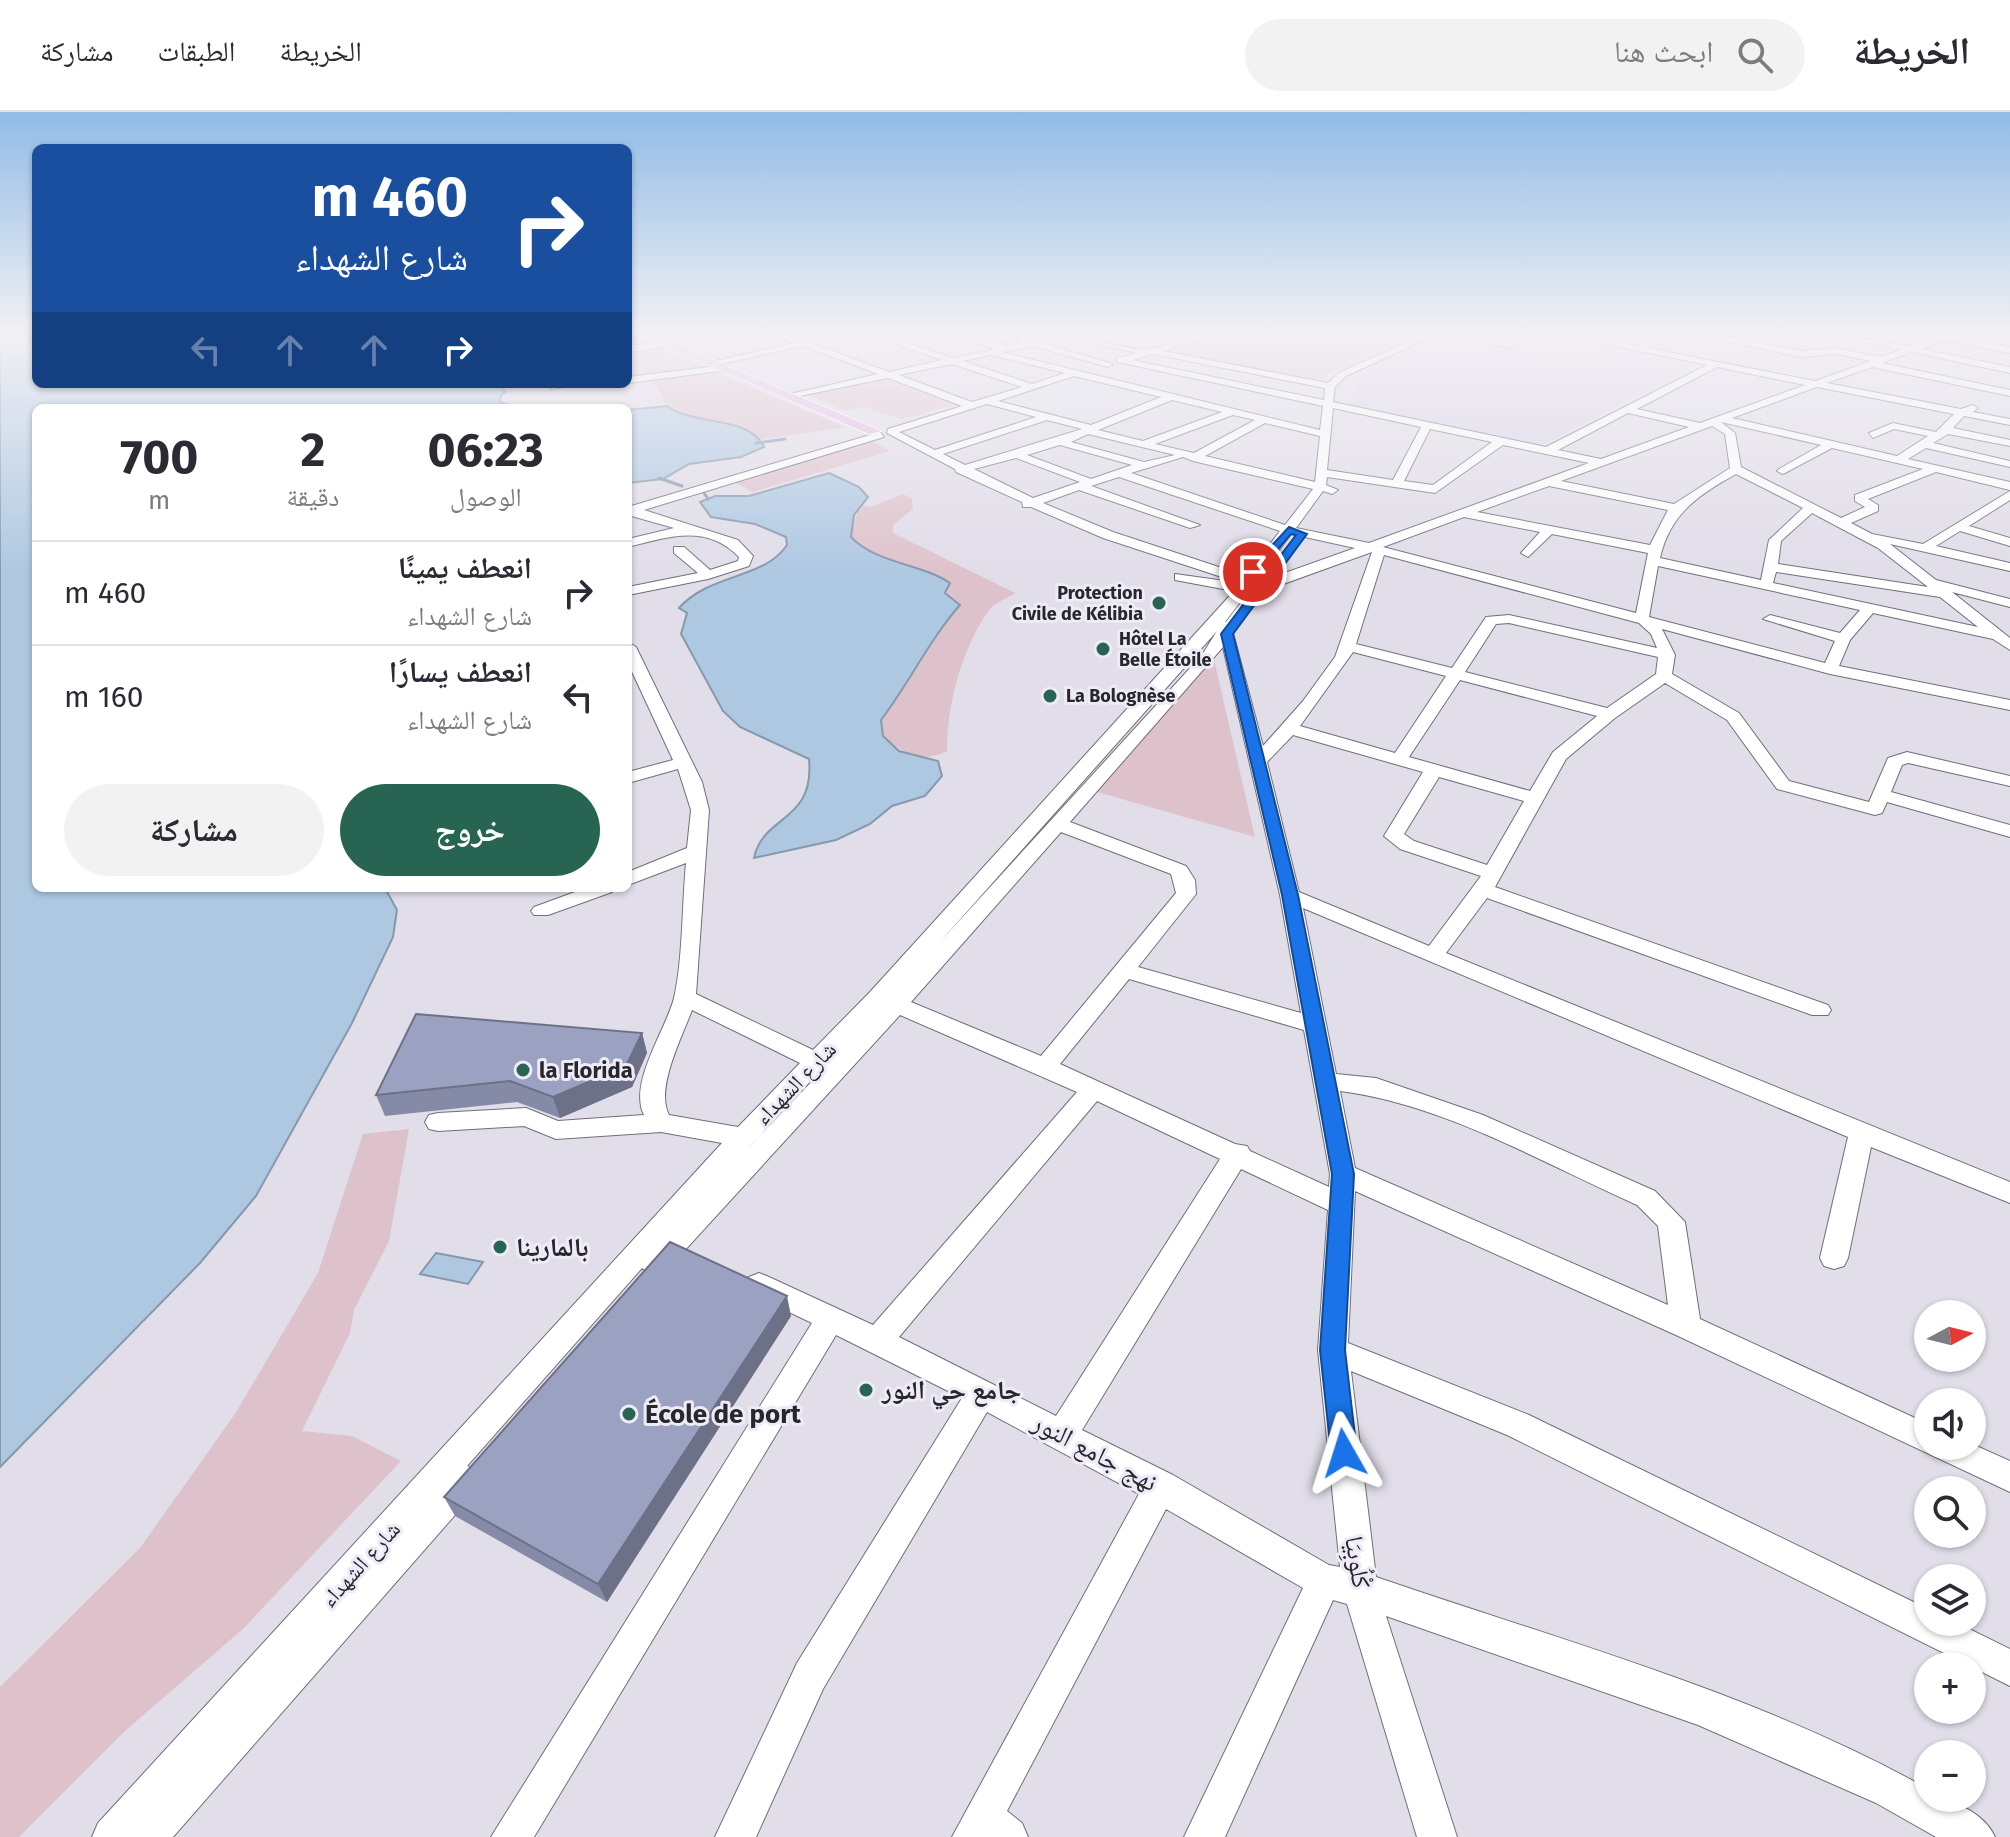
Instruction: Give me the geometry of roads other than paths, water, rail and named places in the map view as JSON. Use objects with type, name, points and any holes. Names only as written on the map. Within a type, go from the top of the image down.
[{"type":"main road","points":[[840,414],[883,432]]},
{"type":"street","points":[[632,509],[944,414]]},
{"type":"street","points":[[1028,414],[1189,457],[1328,482],[1430,489],[1441,487],[1499,442]]},
{"type":"street","points":[[883,432],[933,454],[958,470],[1060,442],[1130,414]]},
{"type":"street","points":[[1142,445],[1226,414]]},
{"type":"street","points":[[1243,414],[1325,434]]},
{"type":"street","points":[[1328,482],[1325,434],[1330,414]]},
{"type":"street","points":[[1328,482],[1334,414]]},
{"type":"street","points":[[1393,414],[1426,427],[1600,462]]},
{"type":"street","points":[[1547,451],[1620,414]]},
{"type":"street","points":[[1650,414],[1831,444],[2010,486]]},
{"type":"street","points":[[1169,572],[1253,581],[1374,548],[1460,513],[1738,414]]},
{"type":"street","points":[[1900,459],[1941,432],[1959,414],[2010,424]]},
{"type":"street","points":[[933,454],[1044,418]]},
{"type":"street","points":[[1028,504],[1144,465],[1189,457],[1264,419]]},
{"type":"street","points":[[1713,423],[1730,433],[1736,469]]},
{"type":"street","points":[[1873,435],[1891,426],[2007,443]]},
{"type":"street","points":[[1396,485],[1426,427]]},
{"type":"street","points":[[883,432],[1169,572],[1224,621]]},
{"type":"street","points":[[1060,442],[1144,465]]},
{"type":"street","points":[[1783,471],[1831,444]]},
{"type":"street","points":[[1924,444],[2010,464]]},
{"type":"street","points":[[1018,455],[1086,485],[1194,525]]},
{"type":"street","points":[[1841,523],[1874,508],[1859,498],[1936,468]]},
{"type":"street","points":[[1642,618],[1654,555],[1665,521],[1674,508],[1736,469]]},
{"type":"street","points":[[1736,469],[1809,509],[1867,535],[2010,567]]},
{"type":"street","points":[[1122,474],[1223,508],[1830,669],[2010,705]]},
{"type":"street","points":[[1547,481],[1674,508]]},
{"type":"street","name":"شارع الشهداء","points":[[886,1000],[1058,824],[1300,527],[1328,482]]},
{"type":"street","points":[[1926,547],[1959,527],[1992,513],[2010,495]]},
{"type":"street","points":[[1028,504],[1149,550],[1253,581]]},
{"type":"street","points":[[1135,556],[1223,508]]},
{"type":"street","points":[[1766,586],[1775,540],[1809,509]]},
{"type":"street","points":[[632,511],[733,543],[746,556],[744,563],[708,575],[632,590]]},
{"type":"street","points":[[1618,511],[1665,521]]},
{"type":"street","points":[[1460,513],[1549,530],[1766,586],[1995,635]]},
{"type":"street","points":[[1959,527],[2010,542]]},
{"type":"street","points":[[632,542],[691,528]]},
{"type":"street","points":[[1528,553],[1549,530]]},
{"type":"street","points":[[1867,535],[2010,645]]},
{"type":"street","points":[[1259,760],[1291,729],[1348,646],[1372,566],[1374,548]]},
{"type":"street","points":[[679,550],[708,575]]},
{"type":"street","points":[[1772,567],[1941,593]]},
{"type":"street","points":[[1927,582],[2010,603]]},
{"type":"street","points":[[1830,669],[1843,639],[1870,607]]},
{"type":"street","points":[[1432,956],[1488,881],[1559,756],[1609,714],[1637,698],[1664,676],[1667,655],[1662,636],[1642,618]]},
{"type":"street","points":[[1399,760],[1487,622],[1497,619],[1667,655]]},
{"type":"street","points":[[1770,619],[1843,639]]},
{"type":"street","name":"شارع الشهداء","points":[[146,1837],[674,1246],[826,1066],[1224,621]]},
{"type":"street","name":"كْلُوبِيَا","points":[[1224,621],[1290,895],[1343,1174],[1333,1350],[1360,1589],[1438,1836]]},
{"type":"street","points":[[1348,646],[1609,714]]},
{"type":"street","points":[[632,656],[681,763],[693,782],[700,810],[685,998],[658,1067],[652,1106],[661,1123]]},
{"type":"street","points":[[1664,676],[1733,717],[1783,785],[1871,810],[1875,809],[1897,758],[1922,760],[2010,781]]},
{"type":"street","points":[[1291,729],[1533,798]]},
{"type":"street","points":[[632,777],[681,763]]},
{"type":"street","points":[[1433,771],[1394,836],[1407,845],[1488,881],[1820,1010]]},
{"type":"street","points":[[1881,795],[2010,831]]},
{"type":"street","points":[[1045,1067],[1186,894],[1185,880],[1179,870],[1058,824]]},
{"type":"street","points":[[632,877],[698,851]]},
{"type":"street","points":[[541,911],[594,892]]},
{"type":"street","points":[[1290,895],[1734,1082],[2010,1193]]},
{"type":"street","points":[[1126,971],[1315,1025]]},
{"type":"street","points":[[685,998],[826,1066]]},
{"type":"street","points":[[886,1000],[1238,1153],[1343,1205]]},
{"type":"street","name":"شارع الشهداء","points":[[112,1837],[674,1246],[743,1137],[826,1066]]},
{"type":"street","points":[[1325,1081],[1376,1087],[1474,1121],[1646,1198],[1671,1222],[1686,1326]]},
{"type":"street","points":[[879,1340],[1094,1089]]},
{"type":"street","points":[[438,1122],[526,1117],[556,1130],[661,1123],[743,1137]]},
{"type":"street","points":[[1834,1258],[1862,1131]]},
{"type":"street","points":[[1063,1433],[1238,1153]]},
{"type":"street","points":[[1343,1174],[1686,1326],[1914,1433]]},
{"type":"street","name":"نهج جامع النور","points":[[738,1275],[879,1340],[1063,1433],[1324,1581],[1360,1589],[1698,1706],[1890,1789],[1975,1837]]},
{"type":"street","points":[[511,1837],[831,1318]]},
{"type":"street","points":[[1333,1350],[1518,1425],[2010,1668]]},
{"type":"street","points":[[735,1837],[810,1676],[982,1393]]},
{"type":"street","points":[[1972,1460],[2010,1477]]},
{"type":"street","points":[[988,1830],[1161,1486]]},
{"type":"street","points":[[1204,1837],[1324,1581]]},
{"type":"water","points":[[0,414],[32,414],[32,892],[387,892],[397,910],[393,937],[352,1023],[256,1196],[200,1263],[0,1467]]},
{"type":"water","points":[[632,414],[683,414],[734,425],[756,437],[764,447],[741,457],[689,464],[663,479],[632,483]]},
{"type":"water","points":[[829,473],[859,487],[868,497],[854,515],[851,537],[873,553],[926,571],[950,583],[945,593],[960,605],[881,720],[883,736],[899,751],[938,761],[942,776],[925,796],[892,806],[870,824],[836,840],[754,858],[767,833],[797,807],[804,795],[809,780],[809,759],[740,727],[723,711],[681,634],[687,613],[679,608],[706,588],[765,564],[787,545],[786,537],[755,524],[711,517],[700,502],[715,496],[749,496]]},
{"type":"water","points":[[436,1253],[483,1262],[468,1284],[420,1274]]},
{"type":"waterway","points":[[756,443],[785,439]]},
{"type":"waterway","points":[[659,478],[682,486]]},
{"type":"waterway","points":[[704,493],[708,499]]},
{"type":"place","name":"Protection Civile de Kélibia","points":[[1159,603]]},
{"type":"place","name":"Hôtel La Belle Étoile","points":[[1103,649]]},
{"type":"place","name":"La Bolognèse","points":[[1050,696]]},
{"type":"place","name":"la Florida","points":[[523,1070]]},
{"type":"place","name":"بالمارينا","points":[[500,1247]]},
{"type":"place","name":"جامع حي النور","points":[[866,1390]]},
{"type":"place","name":"École de port","points":[[629,1414]]}]
